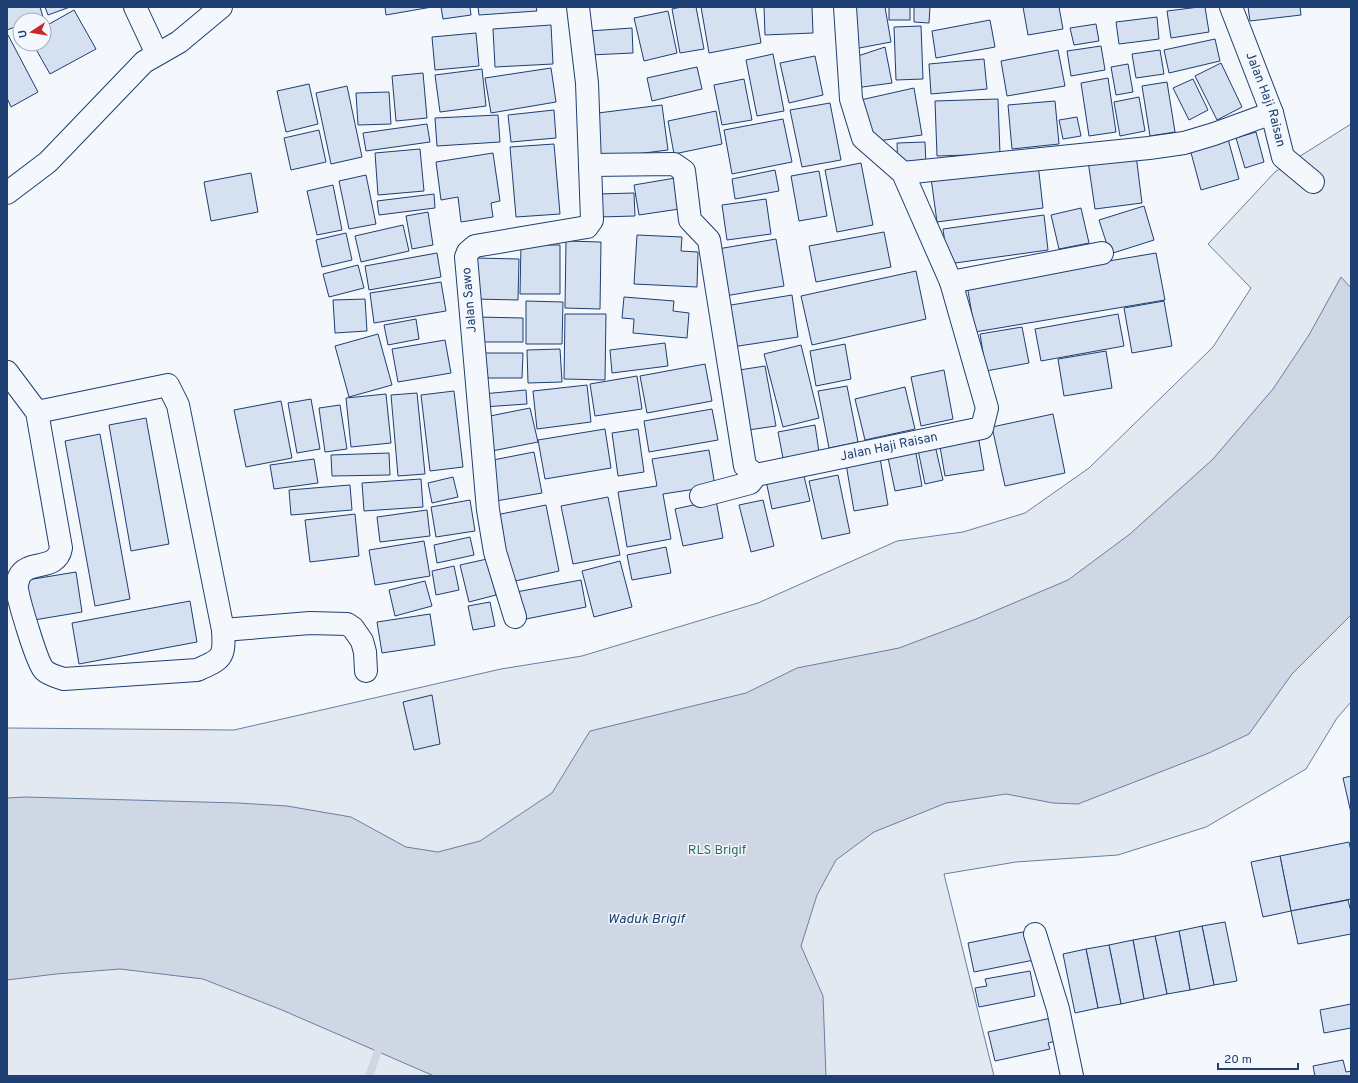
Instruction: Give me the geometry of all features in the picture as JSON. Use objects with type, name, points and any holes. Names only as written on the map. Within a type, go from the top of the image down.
[{"type":"street","points":[[135,7],[157,54]]},
{"type":"street","points":[[7,193],[48,162],[144,62],[179,42],[221,7]]},
{"type":"street","name":"Jalan Sawo","points":[[515,617],[495,552],[488,510],[466,257],[468,252],[475,246],[587,227],[592,220],[587,83],[578,7]]},
{"type":"street","name":"Jalan Haji Raisan","points":[[756,476],[982,428],[987,408],[951,282],[903,173],[863,138],[851,99],[845,7]]},
{"type":"street","name":"Jalan Haji Raisan","points":[[1232,7],[1272,113],[1283,157],[1313,182]]},
{"type":"street","points":[[903,173],[1149,148],[1184,143],[1272,113]]},
{"type":"street","points":[[590,165],[674,164],[684,171],[690,220],[709,240],[744,466],[756,476],[750,483],[701,496]]},
{"type":"street","points":[[951,282],[1102,253]]},
{"type":"street","points":[[7,372],[37,412],[61,548],[60,554],[56,560],[26,570],[19,576],[16,588],[36,654],[44,670],[64,679],[197,670],[212,663],[221,656],[224,648],[223,630],[178,405],[168,385],[37,412]]},
{"type":"street","points":[[223,630],[310,623],[347,624],[353,628],[362,641],[366,652],[366,671]]},
{"type":"street","points":[[1035,934],[1058,1009],[1072,1076]]},
{"type":"green space","name":"RLS Brigif","points":[[1351,124],[1351,702],[1337,718],[1306,769],[1206,827],[1118,855],[1016,862],[944,874],[994,1076],[7,1076],[7,728],[234,730],[501,669],[582,656],[758,603],[897,541],[963,532],[1025,513],[1089,468],[1213,347],[1251,288],[1208,244],[1275,172]]},
{"type":"water","name":"Waduk Brigif","points":[[1341,277],[1351,288],[1351,615],[1292,674],[1249,734],[1209,753],[1078,804],[1053,803],[1006,794],[946,803],[874,832],[836,860],[817,895],[801,946],[823,996],[826,1076],[434,1076],[282,1010],[203,979],[120,969],[56,974],[7,980],[7,798],[25,797],[238,803],[287,806],[351,817],[406,847],[438,852],[480,841],[552,793],[590,731],[746,693],[797,668],[899,648],[976,619],[1068,580],[1130,534],[1213,459],[1273,389],[1309,335]]},
{"type":"building","points":[[7,7],[40,7],[42,12],[12,12],[12,28],[7,30]]},
{"type":"building","points":[[45,7],[70,7],[52,14],[52,12],[47,12]]},
{"type":"building","points":[[385,7],[432,7],[386,15]]},
{"type":"building","points":[[441,7],[470,7],[471,15],[443,19]]},
{"type":"building","points":[[478,7],[536,7],[537,11],[479,15]]},
{"type":"building","points":[[681,7],[696,7],[704,49],[680,53],[672,9]]},
{"type":"building","points":[[701,7],[755,7],[761,43],[709,53]]},
{"type":"building","points":[[764,7],[812,7],[813,33],[765,35]]},
{"type":"building","points":[[848,7],[885,7],[891,42],[854,49]]},
{"type":"building","points":[[889,7],[910,7],[910,20],[889,20]]},
{"type":"building","points":[[914,7],[930,7],[929,23],[914,22]]},
{"type":"building","points":[[1023,7],[1059,7],[1063,29],[1028,35]]},
{"type":"building","points":[[1205,7],[1209,32],[1171,38],[1167,11]]},
{"type":"building","points":[[1248,7],[1300,7],[1301,15],[1250,21]]},
{"type":"building","points":[[74,10],[96,49],[50,74],[38,52],[52,52],[52,22]]},
{"type":"building","points":[[668,11],[677,53],[644,61],[634,18]]},
{"type":"building","points":[[1157,17],[1159,39],[1119,44],[1116,22]]},
{"type":"building","points":[[990,20],[995,47],[936,58],[932,31]]},
{"type":"building","points":[[1096,24],[1099,41],[1074,45],[1070,28]]},
{"type":"building","points":[[551,25],[553,64],[495,67],[493,29]]},
{"type":"building","points":[[921,26],[923,79],[896,80],[894,27]]},
{"type":"building","points":[[632,28],[633,53],[590,55],[589,31]]},
{"type":"building","points":[[476,33],[479,66],[435,70],[432,37]]},
{"type":"building","points":[[8,35],[12,43],[12,52],[17,52],[38,92],[11,107],[7,98]]},
{"type":"building","points":[[1215,39],[1220,61],[1169,73],[1164,50]]},
{"type":"building","points":[[1101,46],[1105,70],[1071,76],[1067,51]]},
{"type":"building","points":[[885,47],[892,83],[855,88],[849,59]]},
{"type":"building","points":[[1058,50],[1065,86],[1007,96],[1001,61]]},
{"type":"building","points":[[1160,50],[1164,74],[1136,78],[1132,54]]},
{"type":"building","points":[[773,54],[784,111],[757,116],[746,60]]},
{"type":"building","points":[[815,56],[823,95],[789,103],[780,63]]},
{"type":"building","points":[[984,59],[987,89],[931,94],[929,64]]},
{"type":"building","points":[[1221,63],[1242,107],[1217,120],[1195,76]]},
{"type":"building","points":[[1128,64],[1133,92],[1116,95],[1111,67]]},
{"type":"building","points":[[697,67],[702,89],[652,101],[647,78]]},
{"type":"building","points":[[551,68],[556,102],[491,113],[485,78]]},
{"type":"building","points":[[482,69],[486,106],[440,112],[435,75]]},
{"type":"building","points":[[423,73],[427,118],[396,121],[392,76]]},
{"type":"building","points":[[1108,78],[1116,132],[1089,136],[1081,83]]},
{"type":"building","points":[[744,79],[752,120],[722,125],[714,85]]},
{"type":"building","points":[[1193,79],[1208,110],[1189,120],[1173,88]]},
{"type":"building","points":[[1167,82],[1175,132],[1150,136],[1142,86]]},
{"type":"building","points":[[309,84],[318,124],[286,132],[277,91]]},
{"type":"building","points":[[347,86],[362,157],[331,164],[316,93]]},
{"type":"building","points":[[914,88],[922,135],[870,142],[856,101]]},
{"type":"building","points":[[389,92],[391,124],[358,125],[356,93]]},
{"type":"building","points":[[1139,97],[1145,131],[1120,136],[1114,102]]},
{"type":"building","points":[[998,99],[1000,154],[937,156],[935,101]]},
{"type":"building","points":[[1055,101],[1059,144],[1012,149],[1008,105]]},
{"type":"building","points":[[830,103],[841,160],[802,167],[790,110]]},
{"type":"building","points":[[662,105],[668,150],[596,159],[590,114]]},
{"type":"building","points":[[554,110],[556,138],[511,142],[508,115]]},
{"type":"building","points":[[716,111],[722,144],[674,154],[668,121]]},
{"type":"building","points":[[498,115],[500,142],[437,146],[435,118]]},
{"type":"building","points":[[1077,117],[1081,136],[1063,139],[1059,120]]},
{"type":"building","points":[[783,119],[792,162],[732,174],[724,130]]},
{"type":"building","points":[[427,124],[430,142],[366,151],[363,133]]},
{"type":"building","points":[[319,130],[326,162],[291,170],[284,138]]},
{"type":"building","points":[[1256,132],[1264,162],[1245,168],[1236,138]]},
{"type":"building","points":[[1228,139],[1239,179],[1201,190],[1190,149]]},
{"type":"building","points":[[925,142],[926,165],[898,167],[897,143]]},
{"type":"building","points":[[554,144],[560,214],[516,217],[510,147]]},
{"type":"building","points":[[420,149],[424,191],[378,195],[375,153]]},
{"type":"building","points":[[493,153],[500,201],[491,203],[493,217],[461,222],[458,197],[441,200],[436,162]]},
{"type":"building","points":[[1136,155],[1142,203],[1095,209],[1088,161]]},
{"type":"building","points":[[861,163],[873,225],[837,232],[825,170]]},
{"type":"building","points":[[1038,164],[1043,208],[937,222],[931,178]]},
{"type":"building","points":[[775,170],[779,191],[735,199],[732,179]]},
{"type":"building","points":[[819,171],[827,216],[799,221],[791,176]]},
{"type":"building","points":[[251,173],[258,212],[211,221],[204,182]]},
{"type":"building","points":[[366,175],[376,224],[349,229],[339,181]]},
{"type":"building","points":[[681,177],[686,208],[639,215],[634,185]]},
{"type":"building","points":[[333,185],[342,230],[317,235],[307,191]]},
{"type":"building","points":[[634,193],[635,216],[599,217],[597,194]]},
{"type":"building","points":[[434,194],[435,208],[379,215],[377,201]]},
{"type":"building","points":[[766,199],[771,234],[727,240],[722,205]]},
{"type":"building","points":[[1144,206],[1154,240],[1110,254],[1099,220]]},
{"type":"building","points":[[1081,208],[1089,243],[1059,249],[1051,215]]},
{"type":"building","points":[[428,212],[433,245],[412,249],[406,216]]},
{"type":"building","points":[[1044,215],[1048,250],[948,264],[943,229]]},
{"type":"building","points":[[403,225],[409,251],[361,262],[355,236]]},
{"type":"building","points":[[884,232],[891,267],[816,282],[809,246]]},
{"type":"building","points":[[346,233],[352,260],[322,267],[316,240]]},
{"type":"building","points":[[637,235],[682,237],[681,251],[698,252],[697,287],[634,284]]},
{"type":"building","points":[[776,239],[784,286],[719,297],[712,250]]},
{"type":"building","points":[[566,241],[601,242],[600,309],[565,308]]},
{"type":"building","points":[[521,245],[560,245],[560,294],[520,294]]},
{"type":"building","points":[[437,253],[441,277],[369,290],[365,266]]},
{"type":"building","points":[[1156,253],[1165,300],[975,332],[967,285]]},
{"type":"building","points":[[475,258],[519,259],[518,300],[474,299]]},
{"type":"building","points":[[358,265],[364,288],[329,297],[323,274]]},
{"type":"building","points":[[916,271],[926,319],[812,345],[801,296]]},
{"type":"building","points":[[441,282],[446,311],[374,323],[370,293]]},
{"type":"building","points":[[792,295],[798,337],[732,347],[725,306]]},
{"type":"building","points":[[624,297],[674,301],[673,311],[689,313],[687,338],[633,333],[634,319],[622,318]]},
{"type":"building","points":[[365,299],[367,331],[335,333],[333,300]]},
{"type":"building","points":[[526,301],[563,302],[562,344],[526,344]]},
{"type":"building","points":[[1164,301],[1172,346],[1132,353],[1124,308]]},
{"type":"building","points":[[565,314],[606,314],[605,380],[564,379]]},
{"type":"building","points":[[1118,314],[1124,346],[1041,361],[1035,329]]},
{"type":"building","points":[[477,317],[523,318],[523,342],[477,342]]},
{"type":"building","points":[[416,319],[419,339],[388,345],[384,325]]},
{"type":"building","points":[[1022,327],[1029,363],[986,371],[980,334]]},
{"type":"building","points":[[378,334],[392,385],[349,397],[335,346]]},
{"type":"building","points":[[445,340],[451,373],[398,382],[392,349]]},
{"type":"building","points":[[665,343],[668,366],[612,373],[610,350]]},
{"type":"building","points":[[845,344],[851,379],[816,386],[810,351]]},
{"type":"building","points":[[801,345],[819,418],[783,427],[764,354]]},
{"type":"building","points":[[560,349],[562,382],[528,383],[527,350]]},
{"type":"building","points":[[1106,351],[1112,388],[1064,396],[1058,359]]},
{"type":"building","points":[[481,353],[523,353],[522,378],[481,378]]},
{"type":"building","points":[[705,364],[712,401],[647,413],[640,376]]},
{"type":"building","points":[[765,366],[776,426],[741,431],[733,371]]},
{"type":"building","points":[[944,370],[953,419],[921,426],[911,377]]},
{"type":"building","points":[[637,376],[642,409],[595,416],[590,384]]},
{"type":"building","points":[[587,385],[591,422],[537,429],[533,391]]},
{"type":"building","points":[[847,386],[858,442],[829,448],[818,391]]},
{"type":"building","points":[[905,387],[915,429],[865,440],[855,399]]},
{"type":"building","points":[[526,390],[527,404],[483,407],[482,394]]},
{"type":"building","points":[[454,391],[463,467],[430,471],[421,395]]},
{"type":"building","points":[[417,393],[425,474],[398,476],[391,395]]},
{"type":"building","points":[[386,394],[391,443],[351,447],[346,398]]},
{"type":"building","points":[[311,399],[320,449],[297,453],[288,403]]},
{"type":"building","points":[[281,401],[292,458],[246,467],[234,410]]},
{"type":"building","points":[[340,405],[347,449],[325,452],[319,408]]},
{"type":"building","points":[[530,408],[538,442],[492,451],[485,417]]},
{"type":"building","points":[[712,409],[718,440],[649,452],[644,421]]},
{"type":"building","points":[[1053,414],[1065,473],[1005,486],[992,427]]},
{"type":"building","points":[[146,418],[169,544],[131,551],[109,425]]},
{"type":"building","points":[[815,425],[819,452],[783,458],[778,432]]},
{"type":"building","points":[[605,429],[611,468],[545,479],[538,440]]},
{"type":"building","points":[[638,429],[644,472],[618,476],[612,433]]},
{"type":"building","points":[[100,434],[130,599],[95,606],[65,441]]},
{"type":"building","points":[[978,435],[984,470],[945,476],[939,441]]},
{"type":"building","points":[[934,441],[943,480],[925,484],[917,445]]},
{"type":"building","points":[[915,448],[922,486],[895,491],[887,453]]},
{"type":"building","points":[[709,450],[715,486],[663,494],[671,539],[627,547],[618,492],[657,486],[652,459]]},
{"type":"building","points":[[534,452],[542,493],[496,501],[488,461]]},
{"type":"building","points":[[389,453],[390,475],[332,476],[331,455]]},
{"type":"building","points":[[880,458],[888,505],[854,511],[846,464]]},
{"type":"building","points":[[314,459],[318,483],[274,489],[270,465]]},
{"type":"building","points":[[802,468],[810,501],[772,509],[765,476]]},
{"type":"building","points":[[838,475],[850,533],[822,539],[809,481]]},
{"type":"building","points":[[453,477],[458,497],[432,503],[428,483]]},
{"type":"building","points":[[421,479],[423,507],[364,511],[362,483]]},
{"type":"building","points":[[350,485],[352,510],[291,515],[289,490]]},
{"type":"building","points":[[608,497],[620,555],[573,564],[561,506]]},
{"type":"building","points":[[470,500],[475,531],[436,537],[431,507]]},
{"type":"building","points":[[716,500],[723,538],[683,546],[675,509]]},
{"type":"building","points":[[763,500],[774,546],[751,552],[739,505]]},
{"type":"building","points":[[546,505],[559,571],[511,582],[496,515]]},
{"type":"building","points":[[427,510],[430,536],[380,542],[377,517]]},
{"type":"building","points":[[355,514],[359,556],[310,562],[305,520]]},
{"type":"building","points":[[470,537],[474,555],[437,563],[434,545]]},
{"type":"building","points":[[424,541],[430,576],[375,585],[369,550]]},
{"type":"building","points":[[666,547],[671,573],[632,580],[627,555]]},
{"type":"building","points":[[487,559],[496,595],[469,602],[460,565]]},
{"type":"building","points":[[620,561],[632,607],[594,617],[582,571]]},
{"type":"building","points":[[454,566],[459,590],[436,595],[432,571]]},
{"type":"building","points":[[76,572],[82,612],[28,621],[21,581]]},
{"type":"building","points":[[581,580],[586,607],[521,620],[516,592]]},
{"type":"building","points":[[425,581],[432,606],[395,616],[389,590]]},
{"type":"building","points":[[190,601],[197,642],[79,664],[72,623]]},
{"type":"building","points":[[490,602],[495,626],[473,630],[468,606]]},
{"type":"building","points":[[430,614],[435,645],[382,653],[377,622]]},
{"type":"building","points":[[432,695],[440,744],[414,750],[403,702]]},
{"type":"building","points":[[1351,776],[1351,813],[1343,778]]},
{"type":"building","points":[[1349,842],[1351,851],[1351,899],[1291,911],[1280,856]]},
{"type":"building","points":[[1280,856],[1291,911],[1263,917],[1251,862]]},
{"type":"building","points":[[1348,900],[1351,912],[1351,934],[1298,944],[1291,911]]},
{"type":"building","points":[[1225,922],[1237,981],[1214,985],[1202,926]]},
{"type":"building","points":[[1202,926],[1214,985],[1190,990],[1179,931]]},
{"type":"building","points":[[1028,931],[1034,960],[974,972],[968,943]]},
{"type":"building","points":[[1179,931],[1190,990],[1167,994],[1155,936]]},
{"type":"building","points":[[1155,936],[1167,994],[1144,999],[1133,940]]},
{"type":"building","points":[[1133,940],[1144,999],[1121,1004],[1109,945]]},
{"type":"building","points":[[1109,945],[1121,1004],[1098,1008],[1086,949]]},
{"type":"building","points":[[1086,949],[1098,1008],[1075,1013],[1063,954]]},
{"type":"building","points":[[1030,971],[1035,996],[979,1007],[975,988],[987,986],[985,979]]},
{"type":"building","points":[[1351,1004],[1351,1028],[1324,1033],[1320,1010]]},
{"type":"building","points":[[1051,1018],[1056,1041],[1048,1043],[1050,1049],[995,1061],[988,1032]]},
{"type":"building","points":[[1343,1060],[1346,1072],[1351,1071],[1351,1076],[1315,1076],[1313,1066]]},
{"type":"waterway","points":[[369,1076],[378,1051]]}]
